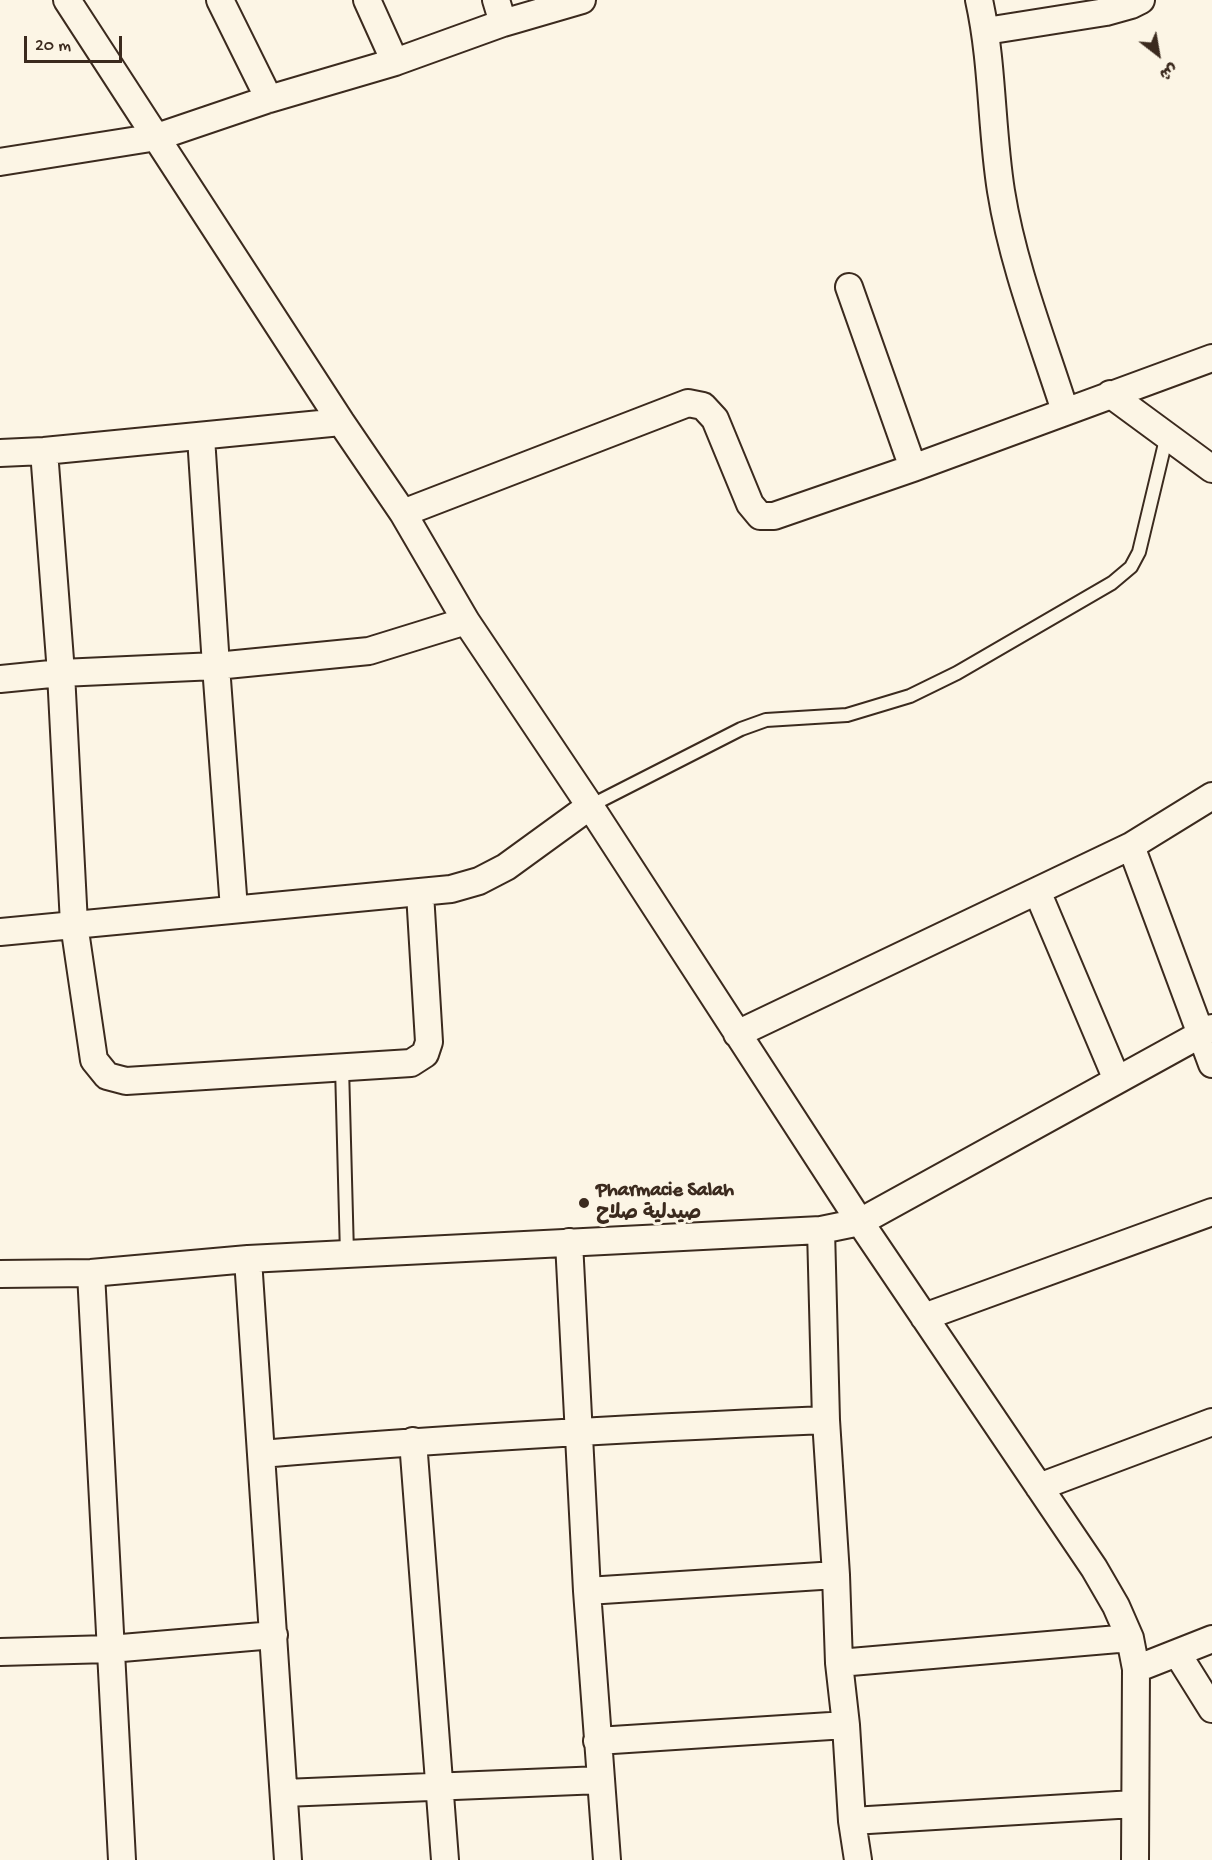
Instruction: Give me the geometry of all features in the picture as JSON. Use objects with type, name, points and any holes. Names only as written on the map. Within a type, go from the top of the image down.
[{"type":"street","points":[[67,0],[402,513],[466,621],[590,806],[860,1222],[1039,1487],[1116,1606],[1130,1638],[1136,1669],[1135,1860]]},
{"type":"street","points":[[220,0],[269,99]]},
{"type":"street","points":[[367,0],[395,62]]},
{"type":"street","points":[[0,162],[157,136],[269,99],[395,62],[500,12],[582,0]]},
{"type":"street","points":[[979,0],[986,31],[1001,190],[1007,223],[1065,411]]},
{"type":"street","points":[[986,31],[1106,12],[1141,0]]},
{"type":"street","points":[[849,287],[913,468]]},
{"type":"street","points":[[402,513],[688,403],[703,406],[716,419],[750,504],[760,516],[774,516],[913,468],[1212,358]]},
{"type":"street","points":[[1110,394],[1212,469]]},
{"type":"street","points":[[0,453],[44,452],[341,422]]},
{"type":"street","points":[[201,437],[234,909]]},
{"type":"street","points":[[44,452],[61,673],[74,924],[94,1060],[107,1076],[126,1081],[411,1063],[425,1054],[429,1042],[420,893]]},
{"type":"street","points":[[0,679],[61,673],[216,666],[369,651],[466,621]]},
{"type":"street","points":[[737,1034],[1131,846],[1212,796]]},
{"type":"street","points":[[0,932],[451,889],[479,881],[506,867],[590,806]]},
{"type":"street","points":[[1131,846],[1206,1032],[1212,1064]]},
{"type":"street","points":[[1037,891],[1117,1080]]},
{"type":"street","points":[[0,1274],[91,1273],[248,1259],[821,1230],[860,1222],[1206,1032]]},
{"type":"street","points":[[924,1317],[1212,1212]]},
{"type":"street","points":[[821,1230],[826,1420],[839,1663],[846,1725],[852,1821],[858,1860]]},
{"type":"street","points":[[569,1242],[587,1591],[607,1860]]},
{"type":"street","points":[[248,1259],[288,1860]]},
{"type":"street","points":[[91,1273],[122,1860]]},
{"type":"street","points":[[261,1454],[413,1441],[579,1431],[826,1420]]},
{"type":"street","points":[[1039,1487],[1212,1422]]},
{"type":"street","points":[[413,1441],[445,1860]]},
{"type":"street","points":[[587,1591],[836,1575]]},
{"type":"street","points":[[0,1652],[110,1649],[274,1635]]},
{"type":"street","points":[[839,1663],[1130,1638]]},
{"type":"street","points":[[1136,1669],[1212,1639]]},
{"type":"street","points":[[1177,1653],[1212,1709]]},
{"type":"street","points":[[597,1741],[846,1725]]},
{"type":"street","points":[[284,1793],[601,1780]]},
{"type":"street","points":[[852,1821],[1134,1804]]},
{"type":"lane","points":[[590,806],[741,729],[766,720],[847,715],[910,696],[957,673],[1112,583],[1131,567],[1139,552],[1167,435]]},
{"type":"lane","points":[[342,1067],[346,1254]]},
{"type":"place","name":"Pharmacie Salah صيدلية صلاح","points":[[584,1203]]}]
